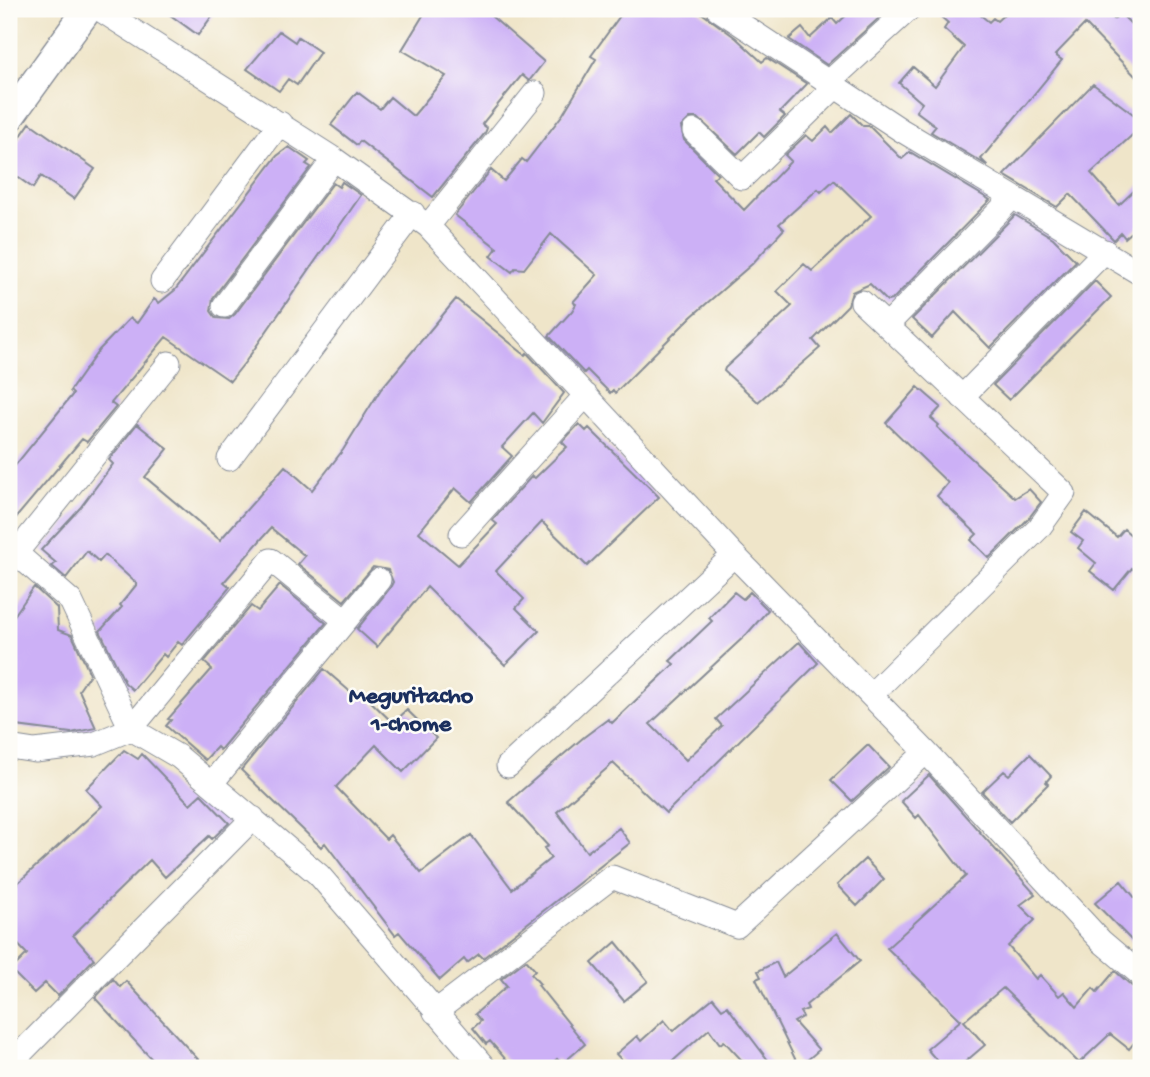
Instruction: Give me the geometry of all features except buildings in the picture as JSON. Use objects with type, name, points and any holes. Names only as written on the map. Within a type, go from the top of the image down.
[{"type":"street","points":[[9,118],[88,9]]},
{"type":"street","points":[[99,9],[334,159],[421,220],[734,555],[926,752],[1101,941],[1141,975]]},
{"type":"street","points":[[718,9],[1012,198],[1141,274]]},
{"type":"street","points":[[694,131],[742,178],[909,9]]},
{"type":"street","points":[[229,459],[421,220],[536,93]]},
{"type":"street","points":[[162,281],[186,267],[279,123]]},
{"type":"street","points":[[224,306],[258,278],[334,159]]},
{"type":"street","points":[[887,326],[1012,198]]},
{"type":"street","points":[[962,397],[1105,251]]},
{"type":"street","points":[[862,302],[1064,493],[1039,528],[872,695]]},
{"type":"street","points":[[169,363],[12,550],[71,601],[131,729],[179,757],[319,876],[485,1068]]},
{"type":"street","points":[[461,534],[586,395]]},
{"type":"street","points":[[508,766],[734,555]]},
{"type":"street","points":[[9,747],[35,751],[94,744],[131,729],[271,560],[345,620]]},
{"type":"street","points":[[211,783],[379,580]]},
{"type":"street","points":[[435,1012],[612,877],[737,926],[926,752]]},
{"type":"street","points":[[9,1065],[253,818]]},
{"type":"district","name":"Meguritacho 1-chome","points":[[411,708]]}]
